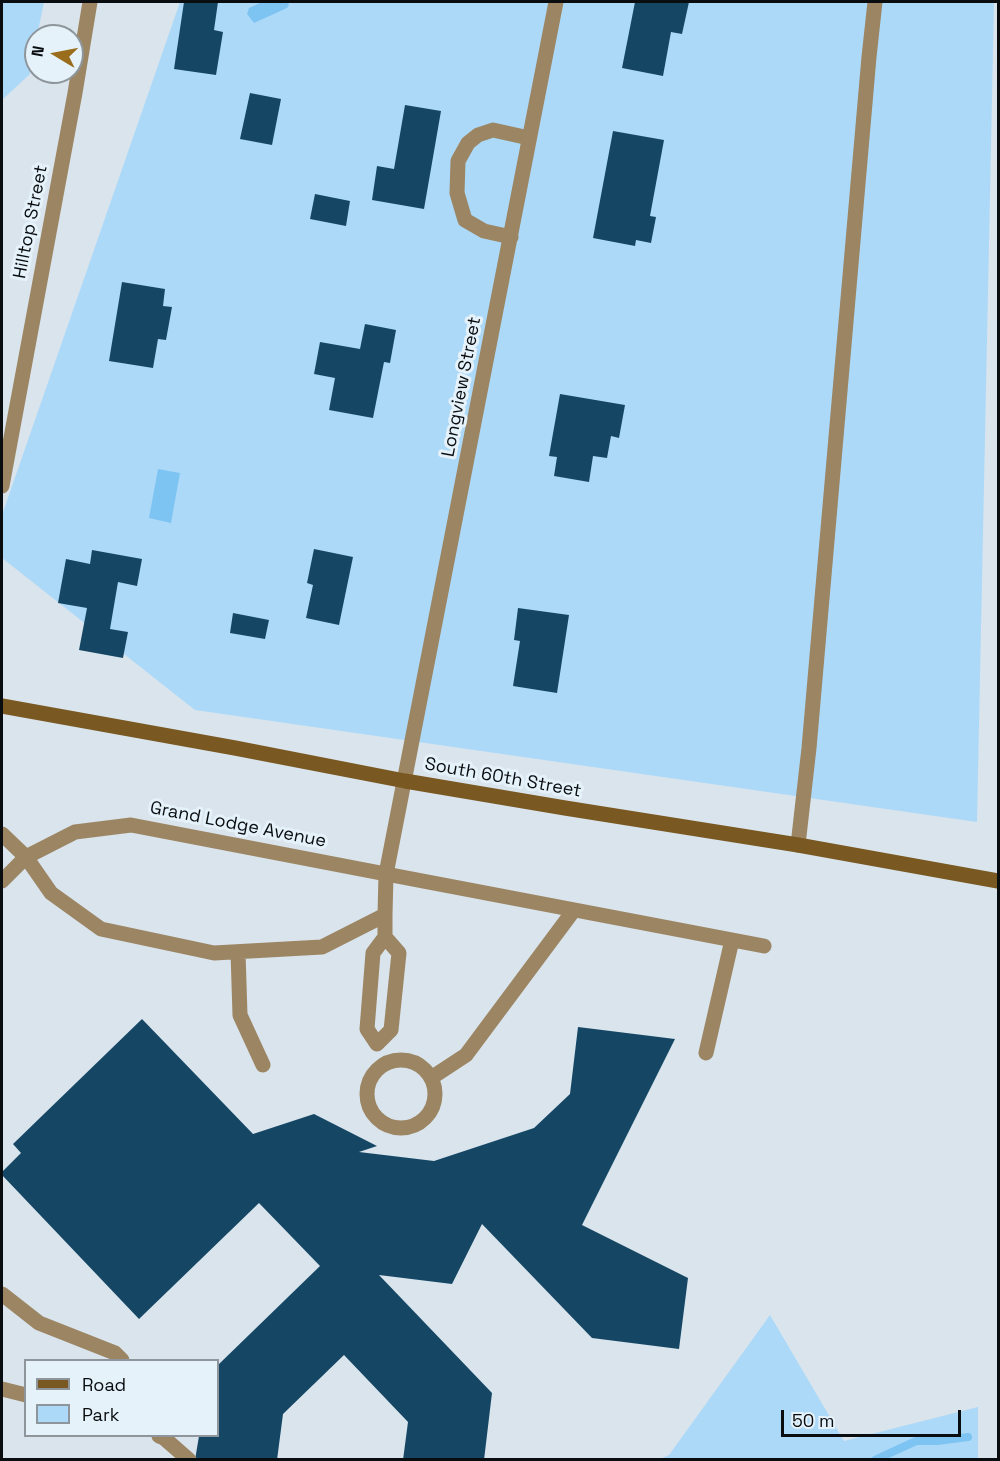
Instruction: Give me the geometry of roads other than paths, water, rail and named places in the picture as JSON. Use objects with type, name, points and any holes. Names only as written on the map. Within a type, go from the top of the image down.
[{"type":"street","name":"Hilltop Street","points":[[2,486],[90,2]]},
{"type":"street","name":"Longview Street","points":[[405,781],[556,2]]},
{"type":"street","points":[[798,845],[809,748],[875,2]]},
{"type":"street","points":[[511,237],[484,231],[465,220],[457,193],[458,161],[468,143],[478,135],[493,130],[530,138]]},
{"type":"street","name":"South 60th Street","points":[[2,706],[405,781],[798,845],[999,881]]},
{"type":"street","points":[[382,1066],[377,1044],[367,1029],[373,953],[385,937],[386,874],[405,781]]},
{"type":"street","name":"Grand Lodge Avenue","points":[[2,880],[26,857],[75,832],[131,825],[764,946]]},
{"type":"street","points":[[2,834],[26,857],[51,893],[101,929],[214,953],[322,947],[385,915]]},
{"type":"street","points":[[431,1078],[466,1055],[574,910]]},
{"type":"street","points":[[377,1044],[391,1030],[399,953],[385,937]]},
{"type":"street","points":[[706,1053],[732,940]]},
{"type":"street","points":[[238,952],[240,1015],[263,1065]]},
{"type":"street","points":[[404,1060],[414,1063],[431,1078],[434,1100],[431,1110],[424,1119],[415,1125],[393,1128],[383,1124],[375,1116],[369,1107],[368,1084],[382,1066],[392,1061],[404,1060]]},
{"type":"street","points":[[2,1294],[39,1323],[115,1353],[121,1359]]},
{"type":"street","points":[[2,1389],[24,1394]]},
{"type":"street","points":[[162,1437],[189,1460]]},
{"type":"waterway","points":[[875,1460],[916,1441],[968,1437]]}]
